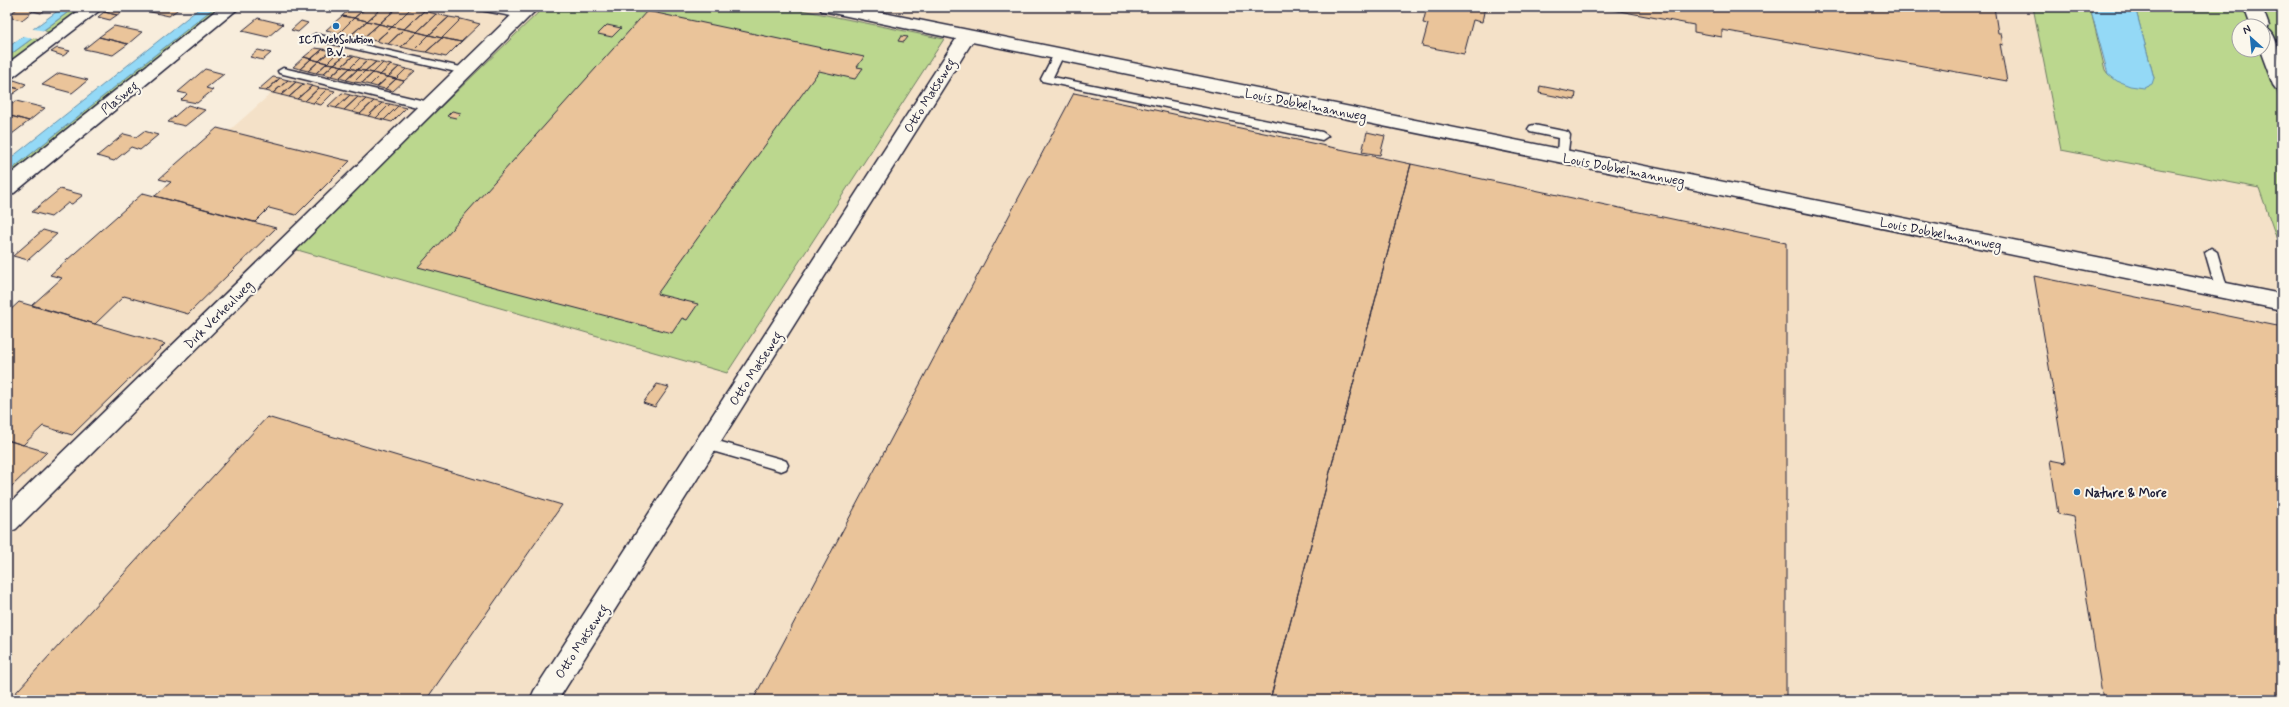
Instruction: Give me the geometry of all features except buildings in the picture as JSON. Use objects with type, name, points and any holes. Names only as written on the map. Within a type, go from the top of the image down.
[{"type":"street","points":[[7,73],[95,7]]},
{"type":"street","name":"Plasweg","points":[[7,188],[231,7]]},
{"type":"street","points":[[828,7],[967,36]]},
{"type":"street","points":[[2253,7],[2257,18]]},
{"type":"street","name":"Dirk Verheulweg","points":[[7,522],[526,11]]},
{"type":"street","name":"Louis Dobbelmannweg","points":[[967,36],[2281,302]]},
{"type":"street","name":"Otto Matseweg","points":[[543,700],[967,36]]},
{"type":"street","points":[[2271,56],[2282,86]]},
{"type":"lane","name":"Dirk Verheulweg","points":[[480,7],[526,11]]},
{"type":"lane","points":[[315,38],[465,71]]},
{"type":"lane","points":[[1059,54],[1046,79],[1322,136]]},
{"type":"lane","points":[[283,71],[429,106]]},
{"type":"lane","points":[[1534,130],[1564,135],[1563,156]]},
{"type":"lane","points":[[2211,252],[2222,290]]},
{"type":"lane","points":[[707,444],[782,465]]},
{"type":"shaded area","points":[[369,7],[2230,7],[2232,18],[2231,18],[2231,58],[2242,58],[2282,161],[2282,700],[7,700],[7,327]]},
{"type":"green space","points":[[75,7],[88,7],[53,33],[43,31]]},
{"type":"green space","points":[[215,7],[224,7],[7,182],[7,173]]},
{"type":"green space","points":[[544,7],[787,7],[944,39],[727,373],[294,249]]},
{"type":"green space","points":[[2033,7],[2090,7],[2105,70],[2108,74],[2127,84],[2143,87],[2149,86],[2154,78],[2135,7],[2246,7],[2250,18],[2231,18],[2231,58],[2264,58],[2282,106],[2282,254],[2259,188],[2061,150]]},
{"type":"green space","points":[[2260,7],[2282,7],[2282,66],[2271,36],[2271,18],[2264,18]]},
{"type":"green space","points":[[33,38],[42,41],[7,67],[7,57]]},
{"type":"water","points":[[63,7],[75,7],[7,57],[7,48]]},
{"type":"water","points":[[201,7],[215,7],[7,173],[7,161]]},
{"type":"water","points":[[2090,7],[2135,7],[2154,78],[2152,84],[2144,88],[2130,86],[2117,81],[2108,74]]},
{"type":"pier","points":[[31,28],[46,31],[35,39],[21,35]]},
{"type":"place","name":"ICTWebSolution B.V.","points":[[336,26]]},
{"type":"place","name":"Nature & More","points":[[2077,492]]}]
